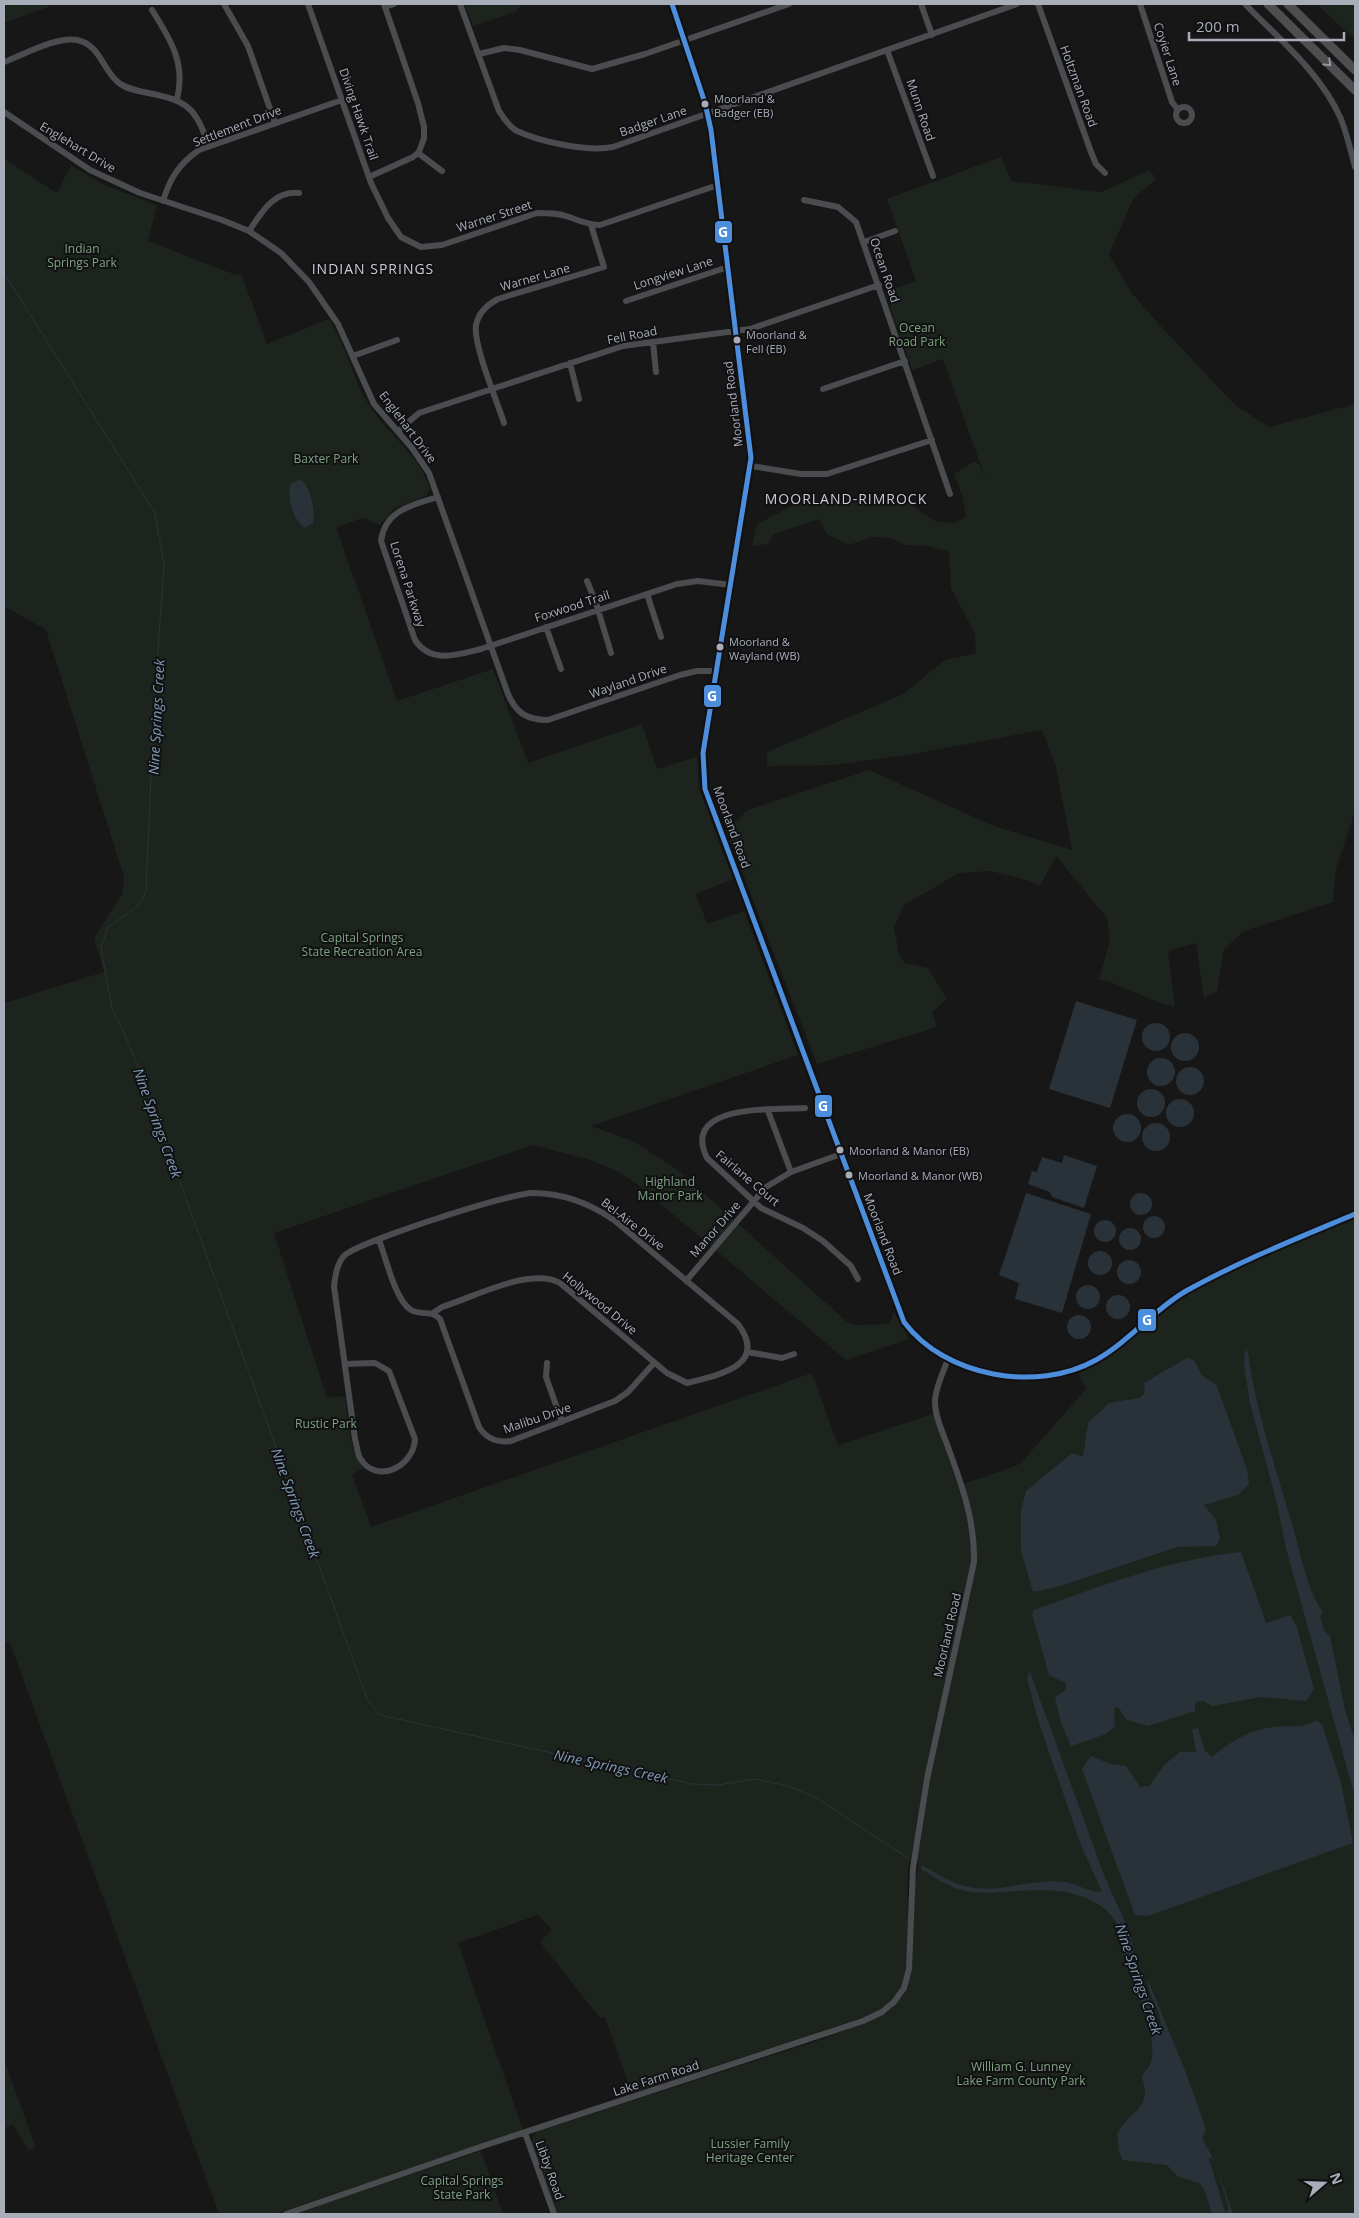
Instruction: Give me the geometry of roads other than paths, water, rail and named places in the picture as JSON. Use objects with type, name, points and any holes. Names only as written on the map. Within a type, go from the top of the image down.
[{"type":"highway","points":[[1268,4],[1355,90]]},
{"type":"highway","points":[[1288,4],[1355,70]]},
{"type":"highway","points":[[1337,52],[1355,63]]},
{"type":"street","points":[[224,4],[248,46],[275,123]]},
{"type":"street","name":"Diving Hawk Trail","points":[[308,4],[378,200],[396,228]]},
{"type":"street","points":[[369,177],[397,166],[418,153],[422,145],[424,127],[385,5],[394,4]]},
{"type":"street","name":"Badger Lane","points":[[460,4],[499,111],[509,124],[516,130],[572,147],[594,150],[613,147],[1017,4]]},
{"type":"street","name":"Moorland Road","points":[[672,4],[708,114],[751,466],[702,762],[705,789],[904,1322],[914,1337],[931,1351],[948,1358],[936,1392],[935,1403],[940,1424],[970,1509],[974,1530],[974,1562],[933,1749],[914,1863]]},
{"type":"street","points":[[479,54],[504,48],[520,50],[592,70],[684,41],[789,4]]},
{"type":"street","points":[[921,4],[932,35]]},
{"type":"street","name":"Holtzman Road","points":[[1038,4],[1088,144],[1096,164],[1105,173]]},
{"type":"street","name":"Coyier Lane","points":[[1140,4],[1172,102],[1178,110]]},
{"type":"street","points":[[1245,4],[1312,73],[1324,90],[1343,126],[1355,167]]},
{"type":"street","points":[[152,10],[169,40],[181,71],[181,82],[177,99]]},
{"type":"street","points":[[4,62],[53,43],[77,40],[92,47],[121,84],[136,91],[177,99],[189,108],[198,119],[210,146]]},
{"type":"street","name":"Munn Road","points":[[887,50],[933,176]]},
{"type":"street","name":"Settlement Drive","points":[[163,201],[175,171],[185,160],[210,146],[342,100]]},
{"type":"street","name":"Englehart Drive","points":[[4,112],[90,170],[115,183],[249,231],[281,253],[309,282],[338,324],[374,404],[422,460],[438,497],[512,704],[524,716],[535,720],[548,720]]},
{"type":"street","points":[[418,153],[442,171]]},
{"type":"street","name":"Warner Street","points":[[396,228],[408,242],[423,247],[442,245],[537,213],[568,217],[591,225],[613,222],[718,185]]},
{"type":"street","points":[[249,231],[264,208],[273,200],[281,195],[299,193]]},
{"type":"street","name":"Ocean Road","points":[[804,200],[833,206],[848,213],[856,222],[950,494]]},
{"type":"street","name":"Warner Lane","points":[[492,389],[477,339],[478,318],[487,306],[498,299],[604,267],[591,225]]},
{"type":"street","points":[[864,242],[895,230]]},
{"type":"street","name":"Longview Lane","points":[[626,301],[728,267]]},
{"type":"street","name":"Fell Road","points":[[398,431],[419,413],[623,346],[736,331],[879,286]]},
{"type":"street","points":[[354,356],[397,340]]},
{"type":"street","points":[[653,342],[656,372]]},
{"type":"street","points":[[823,389],[905,361]]},
{"type":"street","points":[[570,363],[580,398]]},
{"type":"street","points":[[492,389],[504,423]]},
{"type":"street","points":[[751,466],[801,474],[827,474],[932,440]]},
{"type":"street","name":"Lorena Parkway","points":[[422,650],[415,640],[407,621],[381,541],[385,525],[396,512],[438,497]]},
{"type":"street","name":"Foxwood Trail","points":[[422,650],[444,657],[490,646],[546,626],[693,581],[731,585]]},
{"type":"street","points":[[587,582],[596,603],[611,653]]},
{"type":"street","points":[[647,594],[661,637]]},
{"type":"street","points":[[546,626],[561,668]]},
{"type":"street","name":"Wayland Drive","points":[[548,720],[680,675],[697,671],[717,671]]},
{"type":"street","name":"Fairlane Court","points":[[805,1108],[768,1111],[747,1110],[723,1116],[712,1122],[703,1132],[702,1148],[707,1158],[754,1201],[777,1217],[803,1228],[823,1241],[851,1266],[858,1279]]},
{"type":"street","points":[[768,1111],[791,1172]]},
{"type":"street","name":"Manor Drive","points":[[686,1281],[766,1187],[791,1172],[841,1154]]},
{"type":"street","name":"Bel-Aire Drive","points":[[345,1364],[375,1363],[389,1371],[415,1439],[414,1449],[410,1457],[395,1470],[377,1470],[360,1459],[355,1439],[334,1286],[338,1265],[349,1252],[379,1240],[508,1196],[533,1193],[554,1194],[577,1200],[602,1212],[738,1324],[746,1336],[747,1352]]},
{"type":"street","points":[[948,1358],[1004,1376],[1033,1379],[1065,1374],[1083,1367],[1112,1350],[1163,1306],[1183,1292],[1249,1260],[1355,1214]]},
{"type":"street","points":[[379,1240],[401,1298],[411,1310],[433,1313]]},
{"type":"street","name":"Hollywood Drive","points":[[433,1313],[442,1307],[520,1280],[535,1277],[553,1279],[571,1291],[654,1363],[680,1381],[687,1383],[733,1369],[744,1359],[747,1352]]},
{"type":"street","name":"Malibu Drive","points":[[433,1313],[440,1318],[479,1427],[486,1436],[498,1442],[511,1441],[615,1401],[628,1392],[654,1363]]},
{"type":"street","points":[[747,1352],[782,1358],[794,1354]]},
{"type":"street","points":[[546,1363],[546,1377],[562,1422]]},
{"type":"street","name":"Lake Farm Road","points":[[286,2214],[524,2133],[826,2034],[882,2012],[894,2002],[904,1988],[909,1969],[914,1863]]},
{"type":"street","name":"Libby Road","points":[[524,2133],[554,2214]]},
{"type":"water","points":[[298,480],[303,481],[306,485],[313,506],[313,523],[304,528],[297,519],[289,495],[291,484]]},
{"type":"water","points":[[1076,1001],[1137,1020],[1110,1108],[1049,1089]]},
{"type":"water","points":[[1156,1023],[1166,1027],[1170,1037],[1166,1047],[1156,1051],[1146,1047],[1142,1037],[1146,1027]]},
{"type":"water","points":[[1185,1033],[1195,1037],[1199,1047],[1195,1057],[1185,1061],[1175,1057],[1171,1047],[1175,1037]]},
{"type":"water","points":[[1161,1058],[1171,1062],[1175,1072],[1171,1082],[1161,1086],[1151,1082],[1147,1072],[1151,1062]]},
{"type":"water","points":[[1190,1067],[1200,1071],[1204,1081],[1200,1091],[1190,1095],[1180,1091],[1176,1081],[1180,1071]]},
{"type":"water","points":[[1151,1089],[1161,1093],[1165,1103],[1161,1113],[1151,1117],[1141,1113],[1137,1103],[1141,1093]]},
{"type":"water","points":[[1180,1099],[1190,1103],[1194,1113],[1190,1123],[1180,1127],[1170,1123],[1166,1113],[1170,1103]]},
{"type":"water","points":[[1127,1114],[1137,1118],[1141,1128],[1137,1138],[1127,1142],[1117,1138],[1113,1128],[1117,1118]]},
{"type":"water","points":[[1156,1123],[1166,1127],[1170,1137],[1166,1147],[1156,1151],[1146,1147],[1142,1137],[1146,1127]]},
{"type":"water","points":[[1064,1155],[1097,1166],[1084,1208],[1052,1197],[1050,1192],[1028,1184],[1032,1171],[1037,1172],[1042,1157],[1062,1163]]},
{"type":"water","points":[[1026,1193],[1091,1214],[1062,1313],[1015,1299],[1019,1283],[999,1275]]},
{"type":"water","points":[[1141,1193],[1149,1196],[1152,1204],[1149,1212],[1141,1215],[1133,1212],[1130,1204],[1133,1196]]},
{"type":"water","points":[[1154,1216],[1162,1219],[1165,1227],[1162,1235],[1154,1238],[1146,1235],[1143,1227],[1146,1219]]},
{"type":"water","points":[[1105,1220],[1113,1223],[1116,1231],[1113,1239],[1105,1242],[1097,1239],[1094,1231],[1097,1223]]},
{"type":"water","points":[[1130,1228],[1138,1231],[1141,1239],[1138,1247],[1130,1250],[1122,1247],[1119,1239],[1122,1231]]},
{"type":"water","points":[[1100,1251],[1105,1252],[1111,1258],[1111,1268],[1105,1274],[1100,1275],[1095,1274],[1089,1268],[1088,1263],[1089,1258],[1095,1252]]},
{"type":"water","points":[[1129,1260],[1134,1261],[1140,1267],[1140,1277],[1134,1283],[1129,1284],[1124,1283],[1118,1277],[1117,1272],[1118,1267],[1124,1261]]},
{"type":"water","points":[[1088,1285],[1093,1286],[1099,1292],[1099,1302],[1093,1308],[1088,1309],[1083,1308],[1077,1302],[1076,1297],[1077,1292],[1083,1286]]},
{"type":"water","points":[[1118,1295],[1123,1296],[1129,1302],[1129,1312],[1123,1318],[1118,1319],[1113,1318],[1107,1312],[1106,1307],[1107,1302],[1113,1296]]},
{"type":"water","points":[[1079,1315],[1084,1316],[1090,1322],[1090,1332],[1084,1338],[1079,1339],[1074,1338],[1068,1332],[1067,1327],[1068,1322],[1074,1316]]},
{"type":"water","points":[[1245,1349],[1248,1353],[1261,1419],[1305,1572],[1313,1595],[1323,1612],[1320,1616],[1324,1630],[1330,1636],[1345,1710],[1355,1741],[1355,1797],[1286,1548],[1277,1503],[1250,1403],[1244,1366]]},
{"type":"water","points":[[1187,1358],[1193,1359],[1202,1375],[1217,1386],[1247,1470],[1249,1484],[1238,1495],[1204,1505],[1216,1520],[1220,1539],[1216,1546],[1177,1547],[1060,1586],[1033,1592],[1021,1551],[1021,1511],[1026,1491],[1072,1453],[1083,1457],[1088,1423],[1109,1403],[1139,1398],[1145,1393],[1144,1383]]},
{"type":"water","points":[[1241,1552],[1266,1623],[1290,1615],[1297,1628],[1314,1689],[1306,1701],[1261,1697],[1212,1706],[1203,1701],[1195,1702],[1195,1711],[1148,1726],[1127,1720],[1118,1707],[1114,1708],[1115,1726],[1106,1734],[1071,1746],[1061,1723],[1055,1697],[1066,1690],[1066,1683],[1049,1675],[1032,1614],[1034,1610],[1162,1567]]},
{"type":"water","points":[[1030,1672],[1104,1875],[1130,1934],[1134,1956],[1157,2021],[1161,2027],[1161,2021],[1148,1986],[1148,1980],[1186,2073],[1206,2129],[1202,2138],[1215,2162],[1211,2157],[1209,2159],[1225,2212],[1229,2210],[1217,2168],[1233,2214],[1212,2214],[1204,2189],[1199,2183],[1177,2176],[1167,2165],[1123,2160],[1119,2151],[1117,2134],[1138,2109],[1145,2096],[1142,2078],[1152,2058],[1152,2044],[1142,2002],[1122,1949],[1122,1936],[1111,1915],[1097,1903],[1072,1893],[1042,1890],[997,1893],[966,1891],[948,1885],[921,1869],[922,1865],[954,1882],[974,1888],[986,1889],[1053,1881],[1065,1882],[1102,1892],[1081,1845],[1039,1723],[1027,1678]]},
{"type":"water","points":[[1316,1720],[1322,1725],[1340,1779],[1353,1843],[1148,1916],[1135,1915],[1082,1769],[1091,1756],[1110,1764],[1126,1766],[1140,1787],[1149,1786],[1164,1765],[1180,1752],[1196,1752],[1192,1729],[1198,1728],[1205,1751],[1212,1757],[1233,1741],[1257,1730],[1300,1726]]},
{"type":"waterway","name":"Nine Springs Creek","points":[[4,273],[155,513],[164,565],[154,706],[146,891],[141,902],[134,909],[108,927],[101,947],[112,1009],[124,1032],[143,1080],[368,1701],[380,1715],[692,1784],[718,1785],[756,1779],[788,1786],[817,1798],[911,1860]]},
{"type":"place","name":"Moorland & Badger (EB)","points":[[705,104]]},
{"type":"place","name":"Moorland & Fell (EB)","points":[[737,340]]},
{"type":"place","name":"Moorland & Wayland (WB)","points":[[720,647]]},
{"type":"place","name":"Moorland & Manor (EB)","points":[[840,1150]]},
{"type":"place","name":"Moorland & Manor (WB)","points":[[849,1175]]},
{"type":"district","name":"INDIAN SPRINGS","points":[[373,268]]},
{"type":"district","name":"MOORLAND-RIMROCK","points":[[846,498]]},
{"type":"park label","name":"Indian Springs Park","points":[[82,255]]},
{"type":"park label","name":"Ocean Road Park","points":[[917,334]]},
{"type":"park label","name":"Baxter Park","points":[[326,458]]},
{"type":"park label","name":"Capital Springs State Recreation Area","points":[[362,944]]},
{"type":"park label","name":"Highland Manor Park","points":[[670,1188]]},
{"type":"park label","name":"Rustic Park","points":[[326,1423]]},
{"type":"park label","name":"William G. Lunney Lake Farm County Park","points":[[1021,2073]]},
{"type":"park label","name":"Lussier Family Heritage Center","points":[[750,2150]]},
{"type":"park label","name":"Capital Springs State Park","points":[[462,2187]]}]
